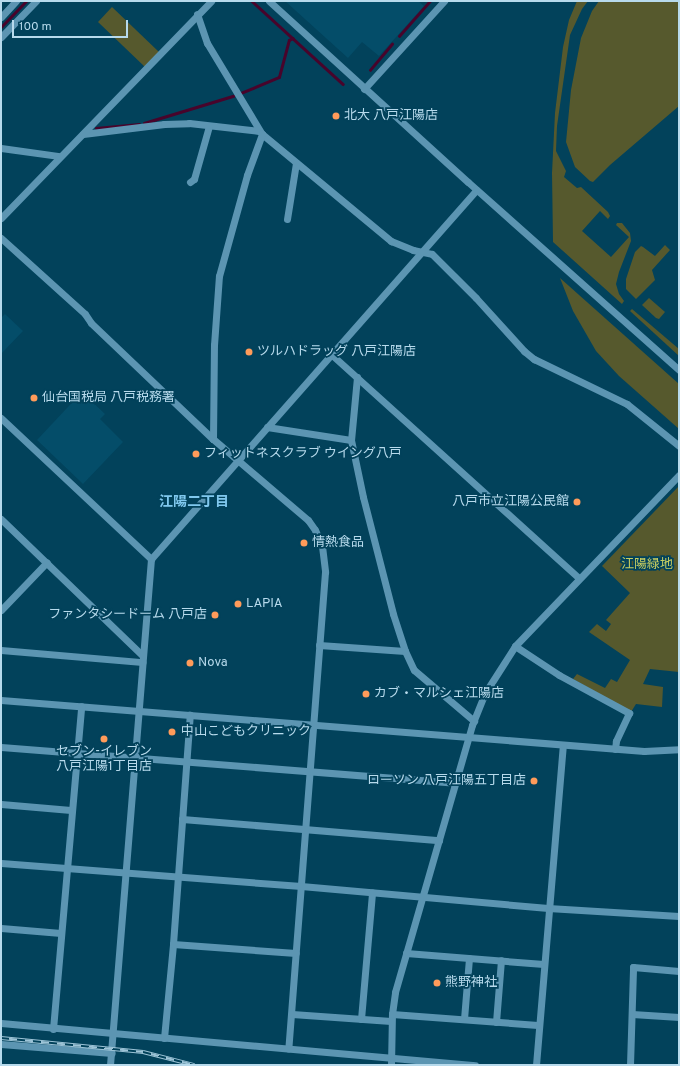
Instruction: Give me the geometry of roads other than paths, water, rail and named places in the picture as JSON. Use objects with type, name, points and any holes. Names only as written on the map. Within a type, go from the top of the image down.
[{"type":"street","points":[[1,17],[16,1]]},
{"type":"street","points":[[1,37],[36,1]]},
{"type":"street","points":[[1,218],[59,156],[83,134],[211,1]]},
{"type":"street","points":[[269,1],[476,190],[679,370]]},
{"type":"street","points":[[364,89],[444,1]]},
{"type":"street","points":[[197,14],[207,43],[260,133],[391,241],[432,254],[476,298],[524,351],[534,359],[627,404],[679,446]]},
{"type":"street","points":[[83,134],[164,124],[189,123],[260,133]]},
{"type":"street","points":[[190,182],[194,178],[209,126]]},
{"type":"street","points":[[213,439],[214,345],[220,276],[247,175],[260,133]]},
{"type":"street","points":[[1,148],[59,156]]},
{"type":"street","points":[[287,219],[296,163]]},
{"type":"street","points":[[110,1065],[114,1033],[134,758],[151,559],[476,190]]},
{"type":"street","points":[[1,238],[85,314],[91,323],[213,439],[308,520],[315,530],[322,546],[325,572],[292,1014],[288,1049]]},
{"type":"street","points":[[332,355],[579,578]]},
{"type":"street","points":[[356,377],[351,440],[363,497],[393,614],[405,651],[414,670],[474,721]]},
{"type":"street","points":[[1,418],[151,559]]},
{"type":"street","points":[[267,427],[351,440]]},
{"type":"street","points":[[390,1062],[392,1014],[395,992],[455,783],[474,721],[485,692],[514,646],[679,475]]},
{"type":"street","points":[[1,519],[47,562],[142,659]]},
{"type":"street","points":[[1,610],[47,562]]},
{"type":"street","points":[[319,645],[405,651]]},
{"type":"street","points":[[514,646],[559,675],[629,713],[616,741],[615,749]]},
{"type":"street","points":[[1,650],[142,659]]},
{"type":"street","points":[[1,700],[615,749],[644,751],[679,750]]},
{"type":"street","points":[[53,1029],[81,706]]},
{"type":"street","points":[[164,1038],[173,944],[190,715]]},
{"type":"street","points":[[536,1065],[538,1025],[562,745]]},
{"type":"street","points":[[1,747],[186,762],[310,770],[455,783]]},
{"type":"street","points":[[1,804],[71,810]]},
{"type":"street","points":[[182,819],[439,840]]},
{"type":"street","points":[[1,863],[301,886],[548,908],[679,916]]},
{"type":"street","points":[[361,1019],[372,892]]},
{"type":"street","points":[[1,928],[61,933]]},
{"type":"street","points":[[173,944],[296,953]]},
{"type":"street","points":[[406,953],[544,964]]},
{"type":"street","points":[[464,1019],[469,958]]},
{"type":"street","points":[[496,1022],[501,960]]},
{"type":"street","points":[[630,1065],[633,967],[679,971]]},
{"type":"street","points":[[292,1014],[392,1022]]},
{"type":"street","points":[[392,1014],[538,1025]]},
{"type":"street","points":[[632,1014],[679,1017]]},
{"type":"street","points":[[1,1023],[53,1029],[288,1049],[390,1062],[475,1065]]},
{"type":"street","points":[[1,1044],[112,1053]]},
{"type":"waterway","points":[[1,27],[26,1]]},
{"type":"waterway","points":[[252,1],[343,84]]},
{"type":"waterway","points":[[399,36],[430,1]]},
{"type":"waterway","points":[[241,93],[279,77],[289,40],[293,38]]},
{"type":"waterway","points":[[370,70],[392,44]]},
{"type":"waterway","points":[[144,123],[233,96]]},
{"type":"waterway","points":[[96,128],[139,124]]},
{"type":"railway","points":[[1,1038],[143,1052],[194,1065]]},
{"type":"place","name":"北大 八戸江陽店","points":[[336,116]]},
{"type":"place","name":"ツルハドラッグ 八戸江陽店","points":[[249,352]]},
{"type":"place","name":"仙台国税局 八戸税務署","points":[[34,398]]},
{"type":"place","name":"フィットネスクラブ ウイング八戸","points":[[196,454]]},
{"type":"place","name":"八戸市立江陽公民館","points":[[577,502]]},
{"type":"place","name":"情熱食品","points":[[304,543]]},
{"type":"place","name":"LAPIA","points":[[238,604]]},
{"type":"place","name":"ファンタシードーム 八戸店","points":[[215,615]]},
{"type":"place","name":"Nova","points":[[190,663]]},
{"type":"place","name":"カブ・マルシェ江陽店","points":[[366,694]]},
{"type":"place","name":"中山こどもクリニック","points":[[172,732]]},
{"type":"place","name":"セブン-イレブン 八戸江陽1丁目店","points":[[104,739]]},
{"type":"place","name":"ローソン 八戸江陽五丁目店","points":[[534,781]]},
{"type":"place","name":"熊野神社","points":[[437,983]]},
{"type":"district","name":"江陽二丁目","points":[[194,503]]},
{"type":"park label","name":"江陽緑地","points":[[647,565]]}]
